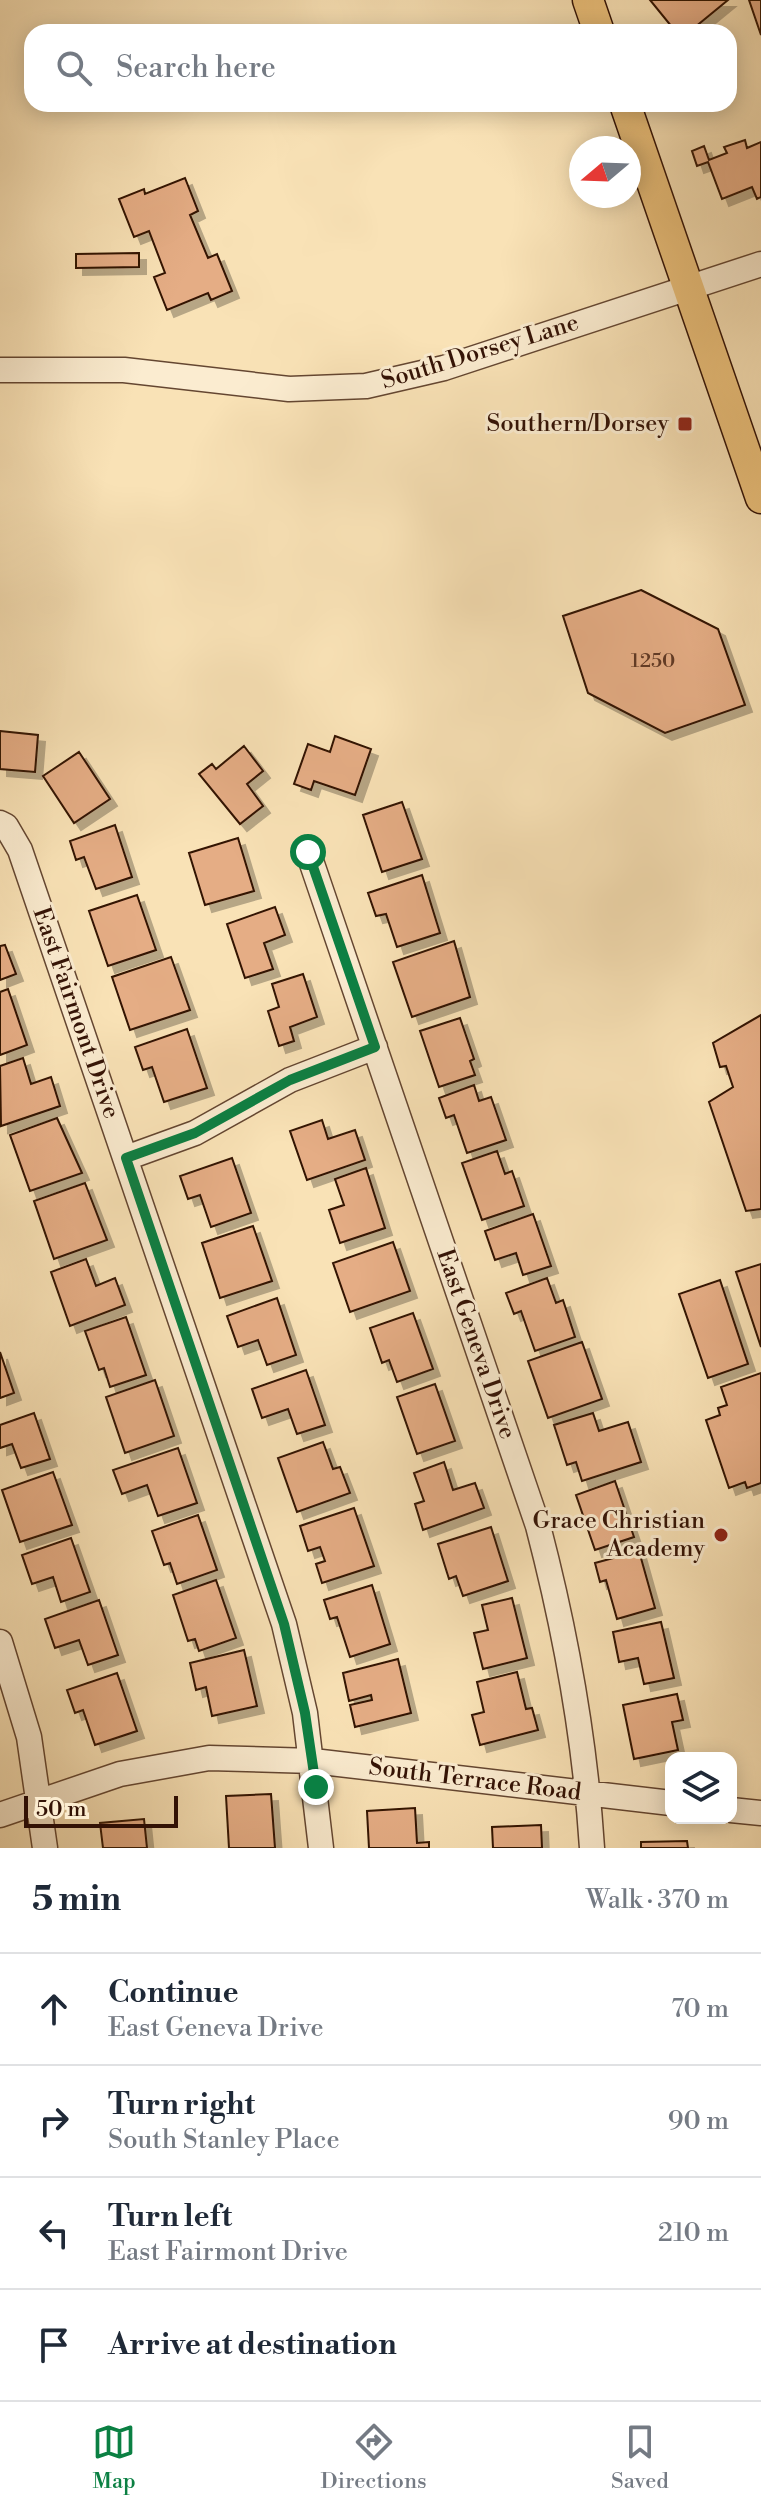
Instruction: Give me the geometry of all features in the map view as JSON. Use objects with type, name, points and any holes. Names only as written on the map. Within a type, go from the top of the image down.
[{"type":"main road","points":[[588,0],[596,24]]},
{"type":"main road","points":[[628,112],[761,498]]},
{"type":"street","name":"South Dorsey Lane","points":[[0,370],[124,370],[289,389],[366,386],[444,368],[761,264]]},
{"type":"street","name":"East Fairmont Drive","points":[[3,825],[20,850],[280,1612],[296,1669],[313,1761],[321,1848]]},
{"type":"street","name":"East Geneva Drive","points":[[308,852],[538,1526],[569,1653],[589,1794],[592,1848]]},
{"type":"street","points":[[126,1158],[195,1133],[290,1080],[375,1047]]},
{"type":"street","points":[[0,1642],[29,1737],[45,1848]]},
{"type":"street","name":"South Terrace Road","points":[[0,1815],[120,1774],[175,1762],[243,1757],[313,1761],[665,1802]]},
{"type":"street","points":[[737,1811],[761,1813]]},
{"type":"building","points":[[650,0],[728,0],[699,24],[670,24]]},
{"type":"building","points":[[749,0],[761,0],[761,35]]},
{"type":"building","points":[[745,140],[747,148],[761,142],[761,197],[757,199],[752,187],[722,199],[708,162],[697,166],[692,151],[704,146],[709,160],[727,153],[724,147]]},
{"type":"building","points":[[185,178],[198,211],[190,215],[208,258],[217,254],[232,291],[211,300],[208,293],[167,310],[154,277],[165,273],[149,231],[134,237],[119,199],[144,189],[145,194]]},
{"type":"building","points":[[139,253],[139,267],[76,268],[76,254]]},
{"type":"building","points":[[641,590],[718,629],[745,705],[665,733],[588,693],[563,616]]},
{"type":"building","points":[[0,731],[38,735],[35,772],[0,769]]},
{"type":"building","points":[[335,736],[371,749],[355,795],[314,781],[311,790],[294,784],[308,744],[330,752]]},
{"type":"building","points":[[244,746],[263,771],[247,784],[263,806],[240,824],[199,774],[212,764],[216,769]]},
{"type":"building","points":[[79,752],[110,799],[74,823],[43,776]]},
{"type":"building","points":[[402,802],[422,859],[382,872],[363,815]]},
{"type":"building","points":[[115,825],[132,877],[96,889],[84,857],[76,860],[70,841]]},
{"type":"building","points":[[238,838],[254,891],[205,905],[189,853]]},
{"type":"building","points":[[422,875],[440,933],[397,947],[386,914],[376,916],[368,893]]},
{"type":"building","points":[[137,895],[156,950],[108,966],[89,911]]},
{"type":"building","points":[[275,907],[285,935],[264,943],[273,969],[245,978],[227,924]]},
{"type":"building","points":[[454,941],[470,997],[412,1017],[393,962]]},
{"type":"building","points":[[5,945],[16,974],[0,980],[0,946]]},
{"type":"building","points":[[171,957],[190,1010],[130,1030],[112,977]]},
{"type":"building","points":[[303,974],[317,1017],[290,1027],[294,1041],[279,1046],[268,1011],[279,1007],[272,984]]},
{"type":"building","points":[[8,989],[27,1045],[0,1055],[0,992]]},
{"type":"building","points":[[761,1015],[761,1209],[746,1211],[709,1102],[733,1087],[726,1066],[720,1067],[713,1043]]},
{"type":"building","points":[[460,1018],[474,1059],[470,1061],[475,1075],[439,1087],[420,1031]]},
{"type":"building","points":[[187,1029],[207,1088],[164,1102],[152,1067],[143,1070],[135,1047]]},
{"type":"building","points":[[23,1058],[31,1084],[51,1077],[60,1106],[1,1126],[0,1066]]},
{"type":"building","points":[[474,1085],[479,1101],[491,1097],[506,1140],[467,1153],[454,1115],[446,1118],[439,1098]]},
{"type":"building","points":[[57,1118],[82,1173],[30,1191],[10,1135]]},
{"type":"building","points":[[322,1120],[328,1139],[355,1130],[365,1160],[307,1180],[290,1131]]},
{"type":"building","points":[[497,1151],[505,1174],[512,1171],[524,1206],[482,1220],[462,1163]]},
{"type":"building","points":[[232,1158],[251,1213],[211,1227],[200,1195],[188,1199],[180,1176]]},
{"type":"building","points":[[366,1168],[385,1228],[340,1243],[329,1210],[344,1205],[335,1179]]},
{"type":"building","points":[[85,1183],[107,1240],[54,1259],[34,1201]]},
{"type":"building","points":[[533,1214],[551,1266],[523,1275],[516,1253],[495,1260],[485,1231]]},
{"type":"building","points":[[253,1226],[272,1281],[220,1298],[202,1243]]},
{"type":"building","points":[[393,1242],[410,1291],[350,1312],[333,1263]]},
{"type":"building","points":[[86,1259],[96,1286],[115,1278],[125,1305],[70,1326],[51,1272]]},
{"type":"building","points":[[761,1264],[761,1347],[736,1272]]},
{"type":"building","points":[[547,1278],[556,1303],[563,1300],[575,1337],[535,1351],[521,1311],[514,1314],[506,1293]]},
{"type":"building","points":[[720,1280],[748,1364],[708,1378],[679,1294]]},
{"type":"building","points":[[277,1298],[296,1355],[267,1365],[258,1340],[238,1347],[227,1316]]},
{"type":"building","points":[[413,1313],[433,1369],[397,1382],[389,1360],[382,1363],[370,1328]]},
{"type":"building","points":[[126,1317],[146,1375],[110,1387],[104,1368],[99,1370],[85,1331]]},
{"type":"building","points":[[582,1342],[602,1399],[548,1418],[528,1361]]},
{"type":"building","points":[[0,1352],[14,1393],[0,1398]]},
{"type":"building","points":[[306,1370],[325,1425],[297,1434],[288,1409],[262,1418],[252,1389]]},
{"type":"building","points":[[761,1373],[761,1483],[747,1488],[745,1482],[729,1488],[706,1420],[720,1415],[718,1408],[727,1405],[721,1387]]},
{"type":"building","points":[[155,1380],[174,1436],[125,1453],[106,1397]]},
{"type":"building","points":[[435,1384],[455,1441],[417,1454],[397,1397]]},
{"type":"building","points":[[34,1413],[50,1459],[21,1468],[12,1444],[0,1448],[0,1425]]},
{"type":"building","points":[[593,1413],[599,1431],[628,1422],[641,1462],[582,1481],[576,1462],[567,1465],[554,1425]]},
{"type":"building","points":[[323,1442],[333,1469],[340,1467],[350,1493],[297,1512],[278,1458]]},
{"type":"building","points":[[178,1448],[197,1503],[158,1516],[147,1485],[122,1494],[113,1470]]},
{"type":"building","points":[[444,1462],[453,1490],[475,1483],[484,1508],[423,1530],[415,1504],[424,1501],[414,1473]]},
{"type":"building","points":[[53,1472],[72,1525],[20,1542],[2,1490]]},
{"type":"building","points":[[615,1481],[634,1537],[595,1550],[576,1495]]},
{"type":"building","points":[[354,1508],[374,1566],[322,1583],[316,1564],[325,1561],[320,1547],[308,1551],[300,1526]]},
{"type":"building","points":[[198,1515],[217,1570],[177,1584],[170,1563],[164,1565],[152,1531]]},
{"type":"building","points":[[491,1527],[508,1581],[463,1596],[456,1576],[449,1579],[438,1544]]},
{"type":"building","points":[[71,1538],[90,1592],[61,1602],[53,1577],[32,1584],[22,1555]]},
{"type":"building","points":[[639,1551],[655,1608],[617,1619],[606,1580],[600,1582],[595,1563]]},
{"type":"building","points":[[216,1580],[236,1638],[199,1651],[195,1639],[188,1641],[173,1595]]},
{"type":"building","points":[[372,1585],[390,1644],[350,1657],[337,1617],[330,1619],[324,1600]]},
{"type":"building","points":[[512,1598],[527,1658],[483,1669],[474,1633],[488,1630],[482,1605]]},
{"type":"building","points":[[99,1600],[118,1655],[88,1665],[79,1640],[55,1648],[45,1619]]},
{"type":"building","points":[[661,1622],[674,1678],[644,1684],[638,1658],[619,1662],[613,1632]]},
{"type":"building","points":[[244,1650],[257,1706],[212,1716],[206,1687],[196,1690],[190,1663]]},
{"type":"building","points":[[398,1659],[411,1713],[355,1727],[350,1705],[372,1700],[371,1695],[349,1701],[343,1673]]},
{"type":"building","points":[[517,1672],[526,1709],[532,1708],[538,1730],[480,1745],[472,1715],[484,1712],[477,1682]]},
{"type":"building","points":[[117,1673],[137,1731],[95,1745],[83,1710],[75,1713],[67,1690]]},
{"type":"building","points":[[677,1694],[683,1720],[672,1722],[678,1750],[634,1759],[623,1705]]},
{"type":"building","points":[[271,1794],[275,1848],[229,1848],[226,1796]]},
{"type":"building","points":[[415,1808],[417,1843],[429,1842],[429,1848],[369,1848],[367,1811]]},
{"type":"building","points":[[144,1819],[147,1848],[103,1848],[100,1823]]},
{"type":"building","points":[[541,1825],[542,1848],[493,1848],[492,1827]]},
{"type":"building","points":[[687,1841],[688,1848],[641,1848],[641,1842]]},
{"type":"place","name":"Southern/Dorsey","points":[[685,424]]},
{"type":"place","name":"Grace Christian Academy","points":[[721,1535]]},
{"type":"route","points":[[308,852],[375,1047],[290,1080],[195,1133],[126,1158],[284,1624],[305,1713],[316,1787]]}]
